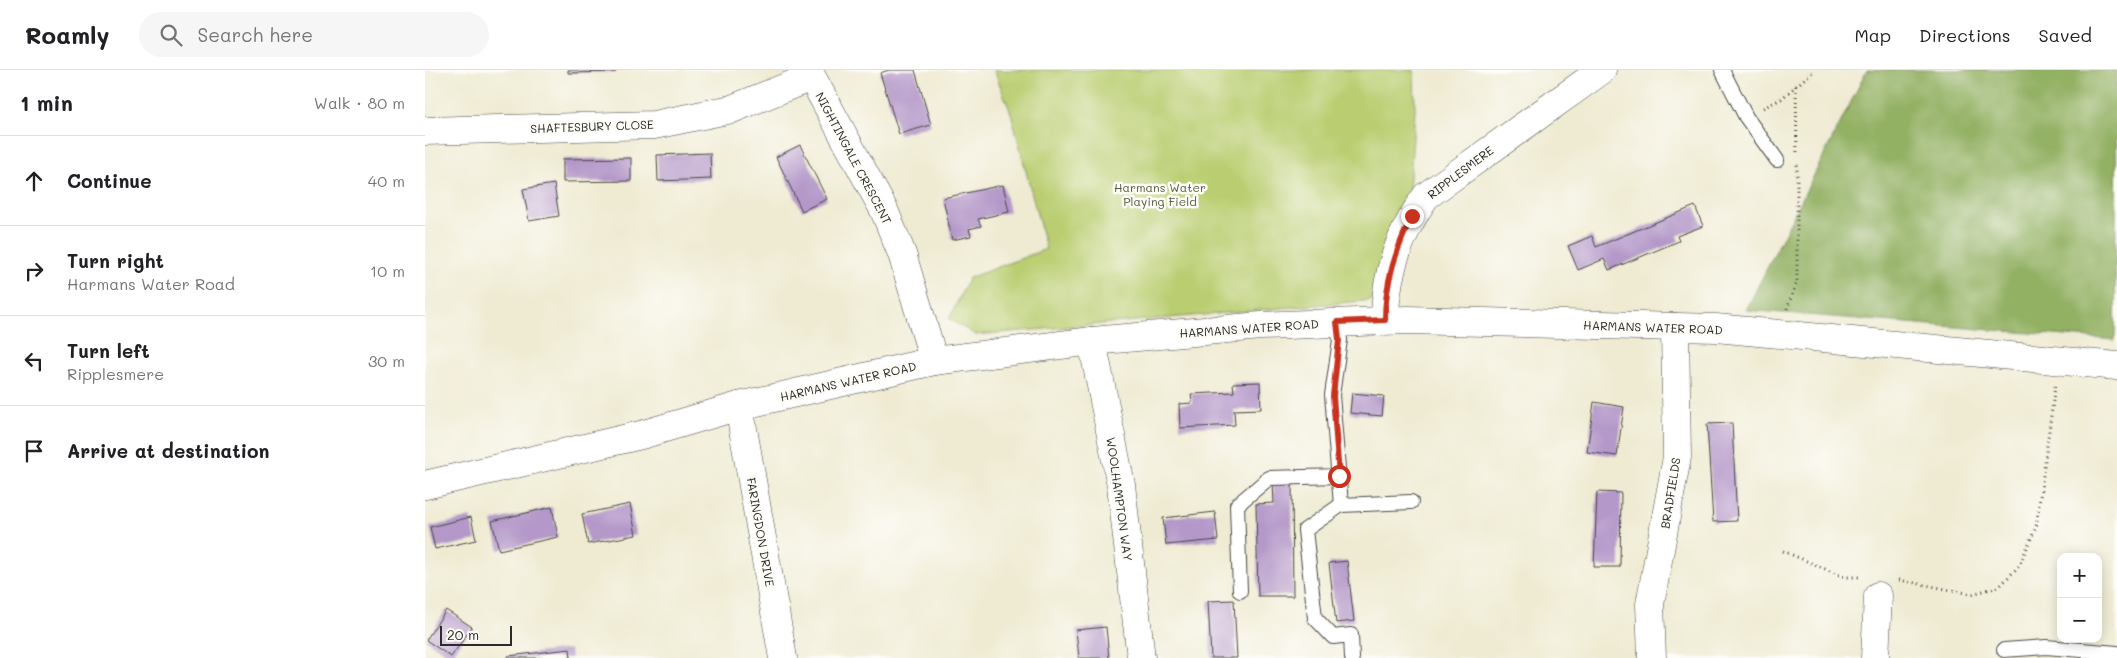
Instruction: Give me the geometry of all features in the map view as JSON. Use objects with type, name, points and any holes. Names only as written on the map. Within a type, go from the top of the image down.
[{"type":"street","name":"RIPPLESMERE","points":[[1385,320],[1385,299],[1397,248],[1412,216],[1426,196],[1602,70]]},
{"type":"street","name":"SHAFTESBURY CLOSE","points":[[425,131],[654,125],[732,109],[810,74]]},
{"type":"street","name":"NIGHTINGALE CRESCENT","points":[[810,74],[884,210],[902,254],[934,361]]},
{"type":"street","name":"HARMANS WATER ROAD","points":[[425,485],[641,436],[739,406],[934,361],[1092,341],[1261,326],[1385,320],[1716,328],[2117,366]]},
{"type":"street","name":"BRADFIELDS","points":[[1652,658],[1650,604],[1677,457],[1675,327]]},
{"type":"street","name":"WOOLHAMPTON WAY","points":[[1092,341],[1121,485],[1141,658]]},
{"type":"street","name":"FARINGDON DRIVE","points":[[739,406],[783,658]]},
{"type":"street","points":[[1875,658],[1878,584]]},
{"type":"lane","points":[[1722,70],[1746,117],[1777,160]]},
{"type":"lane","points":[[1337,322],[1339,340],[1333,396],[1341,505]]},
{"type":"lane","points":[[1240,591],[1237,505],[1269,478],[1339,476]]},
{"type":"lane","points":[[1352,658],[1351,635],[1333,637],[1315,618],[1305,530],[1341,505],[1411,502]]},
{"type":"lane","points":[[2004,650],[2046,647],[2117,653]]},
{"type":"path","points":[[1746,117],[1781,99],[1815,70]]},
{"type":"path","points":[[1785,314],[1797,282],[1796,86]]},
{"type":"path","points":[[1783,550],[1844,577],[1878,584],[1972,594],[1999,587],[2019,566],[2037,527],[2055,381]]},
{"type":"green space","name":"Harmans Water Playing Field","points":[[994,70],[1414,70],[1415,110],[1406,229],[1385,299],[976,335],[949,319],[969,278],[1046,249],[1011,113]]},
{"type":"green space","points":[[1867,70],[2117,70],[2115,340],[1746,310]]},
{"type":"building","points":[[568,70],[616,70],[616,72],[568,73]]},
{"type":"building","points":[[889,70],[915,70],[931,125],[899,134],[880,73]]},
{"type":"building","points":[[800,145],[827,199],[802,211],[776,157]]},
{"type":"building","points":[[710,153],[711,179],[658,181],[657,155]]},
{"type":"building","points":[[631,158],[631,181],[563,182],[563,159]]},
{"type":"building","points":[[554,184],[559,216],[529,221],[523,189]]},
{"type":"building","points":[[1003,185],[1009,212],[978,219],[981,226],[969,229],[971,236],[952,240],[943,198]]},
{"type":"building","points":[[1695,206],[1703,226],[1677,236],[1679,241],[1609,270],[1604,259],[1578,270],[1568,246],[1592,236],[1596,247]]},
{"type":"building","points":[[1260,382],[1261,409],[1234,410],[1235,425],[1180,428],[1179,404],[1192,403],[1191,394],[1234,392],[1233,383]]},
{"type":"building","points":[[1352,393],[1384,396],[1382,416],[1350,413]]},
{"type":"building","points":[[1594,402],[1624,407],[1617,456],[1587,452]]},
{"type":"building","points":[[1732,423],[1737,521],[1713,522],[1707,424]]},
{"type":"building","points":[[1273,482],[1292,482],[1293,596],[1258,596],[1256,504],[1274,503]]},
{"type":"building","points":[[1597,492],[1621,493],[1620,567],[1594,567]]},
{"type":"building","points":[[630,504],[636,535],[588,544],[582,514]]},
{"type":"building","points":[[552,507],[558,537],[499,550],[492,521]]},
{"type":"building","points":[[1215,512],[1218,540],[1166,545],[1163,518]]},
{"type":"building","points":[[471,517],[476,540],[435,549],[430,527]]},
{"type":"building","points":[[1347,561],[1354,621],[1336,623],[1329,563]]},
{"type":"building","points":[[1234,600],[1237,658],[1211,658],[1208,601]]},
{"type":"building","points":[[446,610],[472,627],[451,657],[426,640]]},
{"type":"building","points":[[1106,627],[1109,658],[1079,658],[1076,630]]},
{"type":"building","points":[[570,649],[571,658],[508,658],[508,656]]},
{"type":"route","points":[[1339,476],[1333,396],[1339,340],[1337,322],[1385,320],[1385,299],[1390,272],[1397,248],[1412,216]]}]
